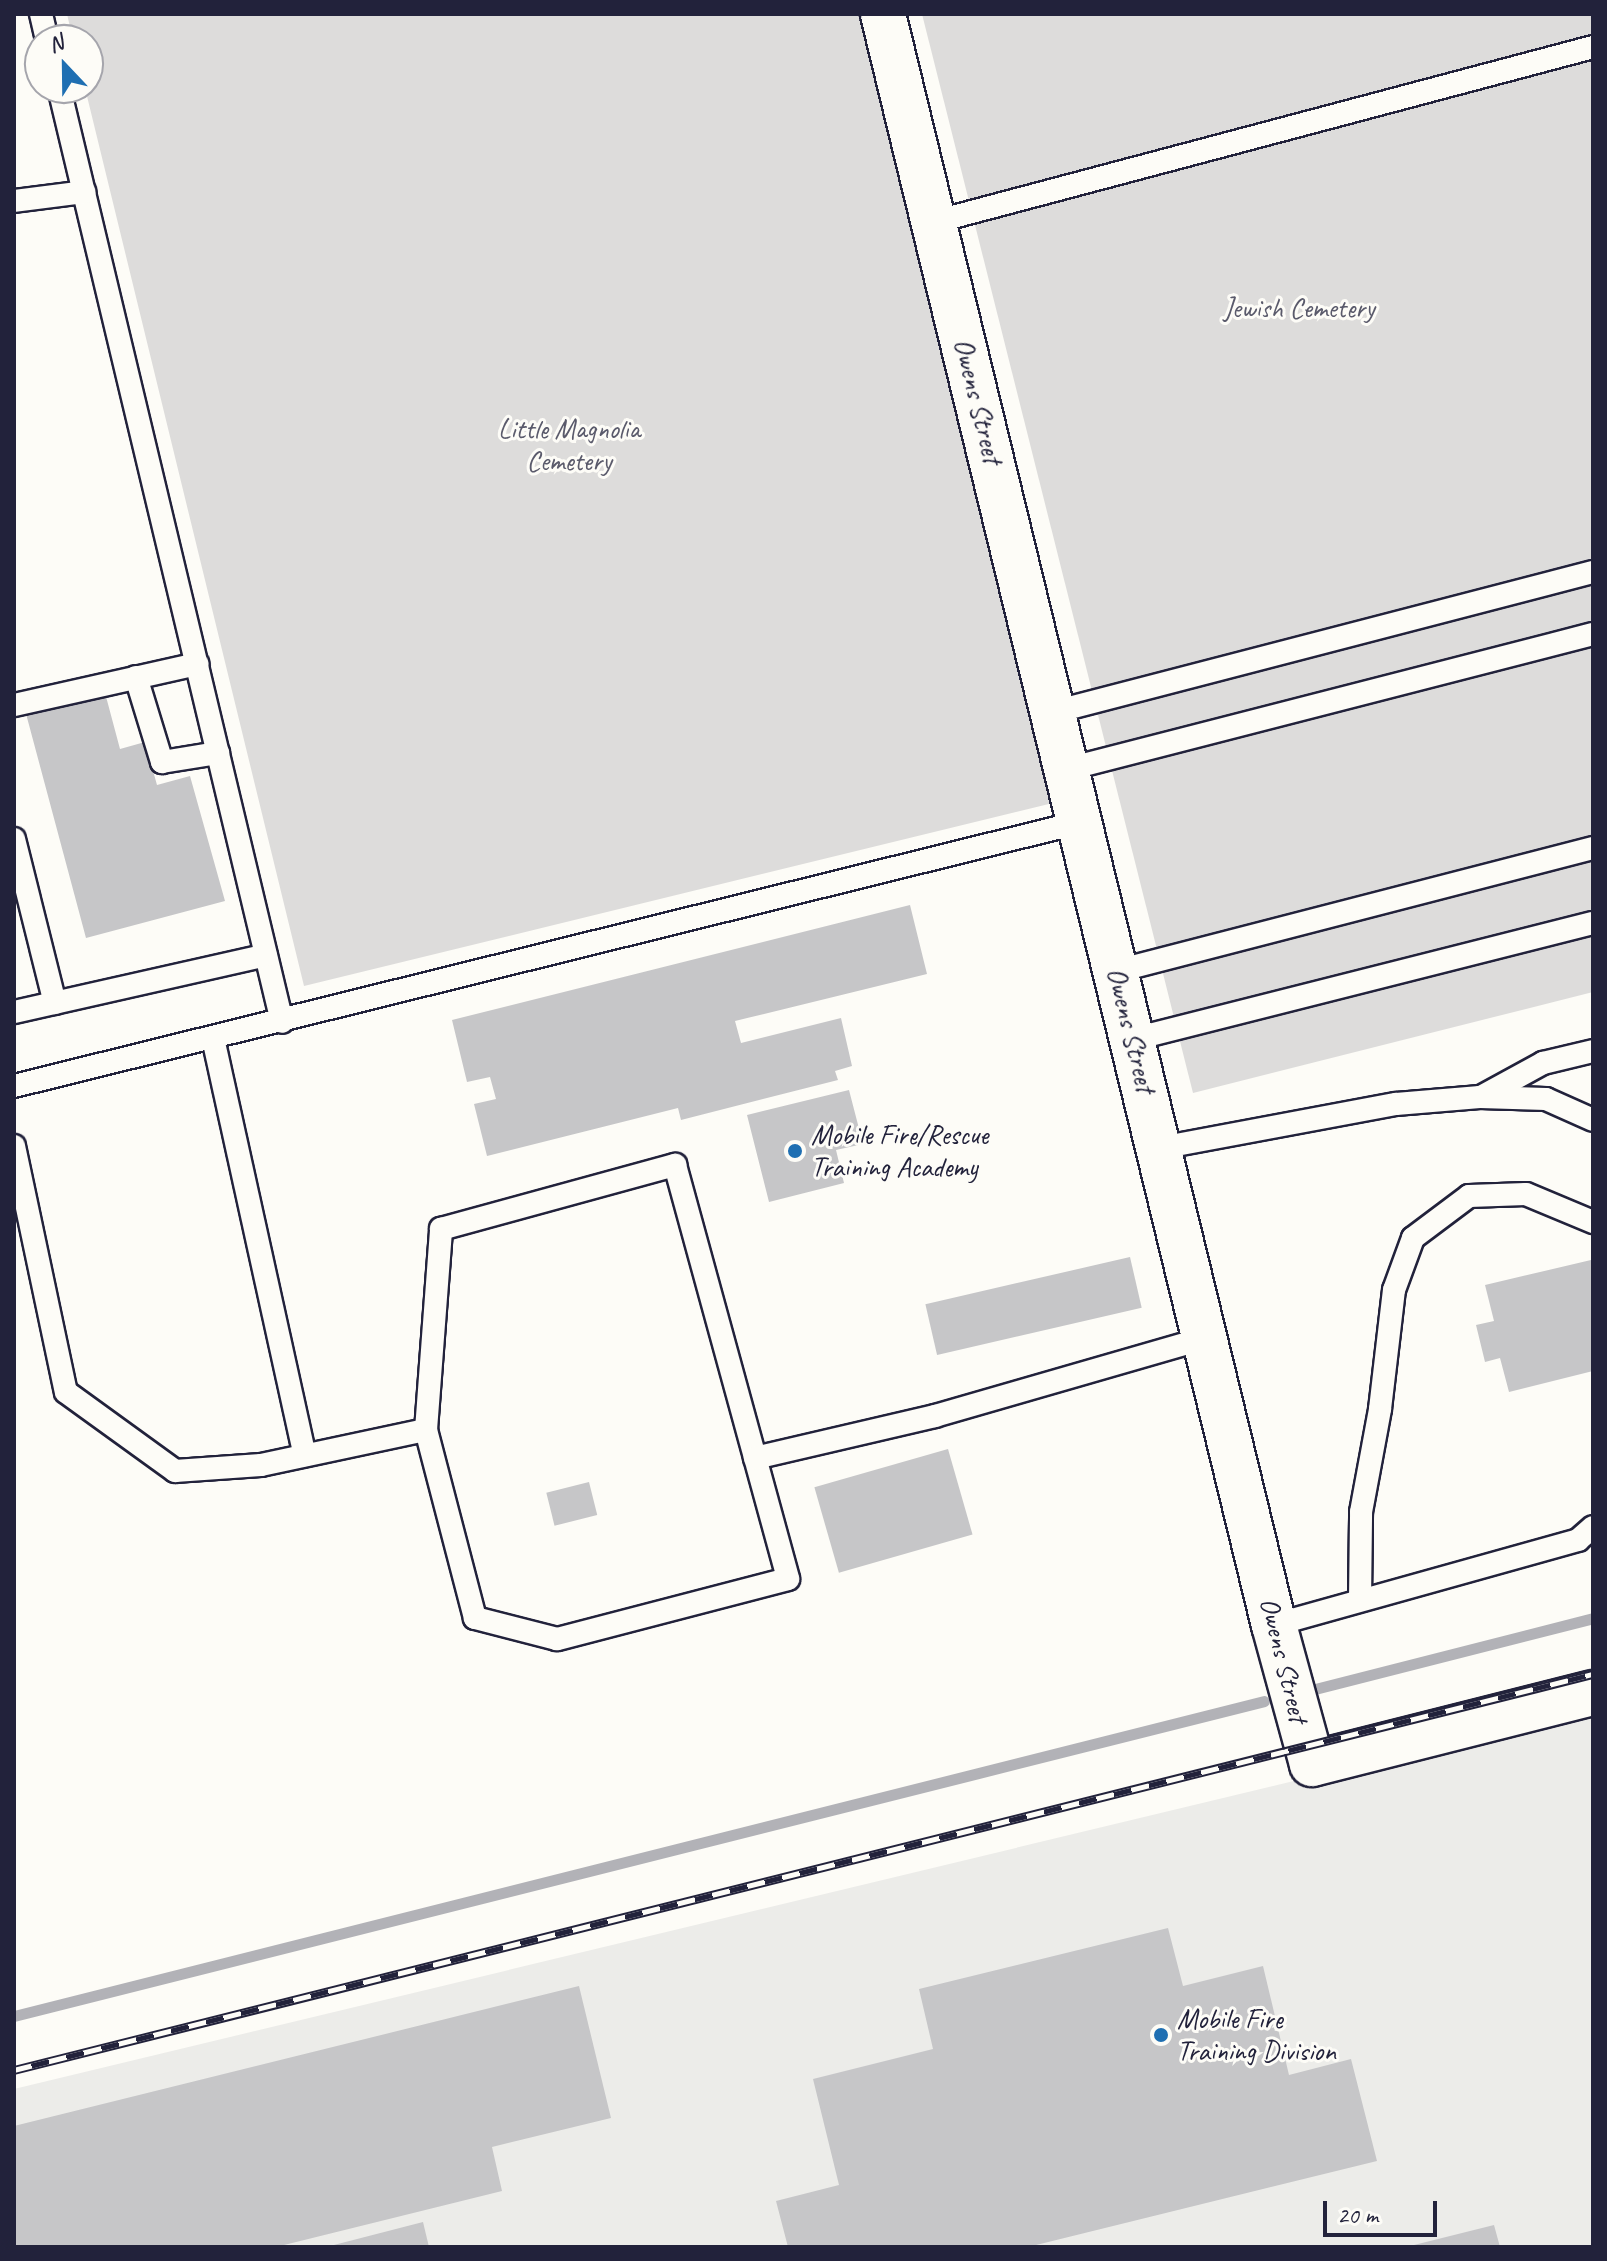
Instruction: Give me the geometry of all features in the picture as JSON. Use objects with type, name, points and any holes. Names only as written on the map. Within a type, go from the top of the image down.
[{"type":"street","name":"Owens Street","points":[[883,14],[1274,1625],[1312,1764],[1593,1693]]},
{"type":"lane","points":[[934,222],[1593,47]]},
{"type":"lane","points":[[63,104],[282,1022]]},
{"type":"lane","points":[[14,201],[84,192]]},
{"type":"lane","points":[[1054,712],[1593,572]]},
{"type":"lane","points":[[1068,769],[1593,634]]},
{"type":"lane","points":[[14,705],[197,664]]},
{"type":"lane","points":[[136,677],[162,762],[218,753]]},
{"type":"lane","points":[[14,1086],[1081,822]]},
{"type":"lane","points":[[14,839],[55,1003]]},
{"type":"lane","points":[[1117,971],[1593,848]]},
{"type":"lane","points":[[1134,1039],[1593,923]]},
{"type":"lane","points":[[14,1012],[266,955]]},
{"type":"lane","points":[[213,1038],[305,1455]]},
{"type":"lane","points":[[1480,1097],[1543,1063],[1593,1051]]},
{"type":"lane","points":[[1160,1148],[1396,1104],[1480,1097],[1546,1099],[1593,1120]]},
{"type":"lane","points":[[14,1146],[66,1392],[175,1471],[261,1465],[426,1430]]},
{"type":"lane","points":[[675,1165],[755,1458],[788,1579],[557,1639],[475,1618],[426,1430],[441,1229],[675,1165]]},
{"type":"lane","points":[[1360,1600],[1361,1512],[1380,1409],[1394,1290],[1413,1238],[1469,1196],[1526,1194],[1593,1222]]},
{"type":"lane","points":[[755,1458],[935,1416],[1206,1338]]},
{"type":"lane","points":[[1274,1625],[1578,1540],[1593,1527]]},
{"type":"shaded area","points":[[1593,1709],[1593,2247],[14,2247],[14,2089]]},
{"type":"green space","name":"Little Magnolia Cemetery","points":[[67,14],[861,14],[1053,803],[304,986],[89,104],[104,104],[104,24],[69,24]]},
{"type":"green space","name":"Jewish Cemetery","points":[[922,14],[1593,14],[1593,992],[1193,1093]]},
{"type":"building","points":[[104,689],[120,749],[145,742],[157,785],[190,776],[225,901],[86,938],[25,710]]},
{"type":"building","points":[[910,905],[927,974],[735,1021],[741,1043],[841,1018],[852,1066],[835,1071],[838,1080],[681,1120],[678,1108],[487,1156],[474,1104],[496,1099],[490,1077],[467,1082],[452,1020]]},
{"type":"building","points":[[849,1090],[863,1144],[836,1150],[844,1183],[769,1202],[747,1115]]},
{"type":"building","points":[[1130,1257],[1142,1308],[937,1355],[925,1304]]},
{"type":"building","points":[[1591,1260],[1593,1371],[1509,1392],[1500,1358],[1485,1362],[1476,1325],[1494,1321],[1485,1285]]},
{"type":"building","points":[[948,1449],[973,1535],[839,1573],[814,1487]]},
{"type":"building","points":[[589,1482],[597,1515],[555,1526],[546,1493]]},
{"type":"building","points":[[1168,1928],[1183,1986],[1263,1966],[1289,2075],[1351,2059],[1377,2161],[1028,2247],[788,2247],[776,2201],[839,2185],[813,2079],[933,2049],[919,1989]]},
{"type":"building","points":[[579,1986],[611,2118],[492,2147],[502,2191],[276,2247],[14,2247],[14,2126]]},
{"type":"building","points":[[423,2222],[429,2247],[330,2247],[330,2246]]},
{"type":"building","points":[[1494,2225],[1500,2247],[1410,2247],[1410,2246]]},
{"type":"waterway","points":[[1315,1689],[1593,1618]]},
{"type":"waterway","points":[[14,2016],[1264,1701]]},
{"type":"railway","points":[[14,2070],[1593,1674]]},
{"type":"place","name":"Mobile Fire/Rescue Training Academy","points":[[795,1151]]},
{"type":"place","name":"Mobile Fire Training Division","points":[[1161,2035]]}]
